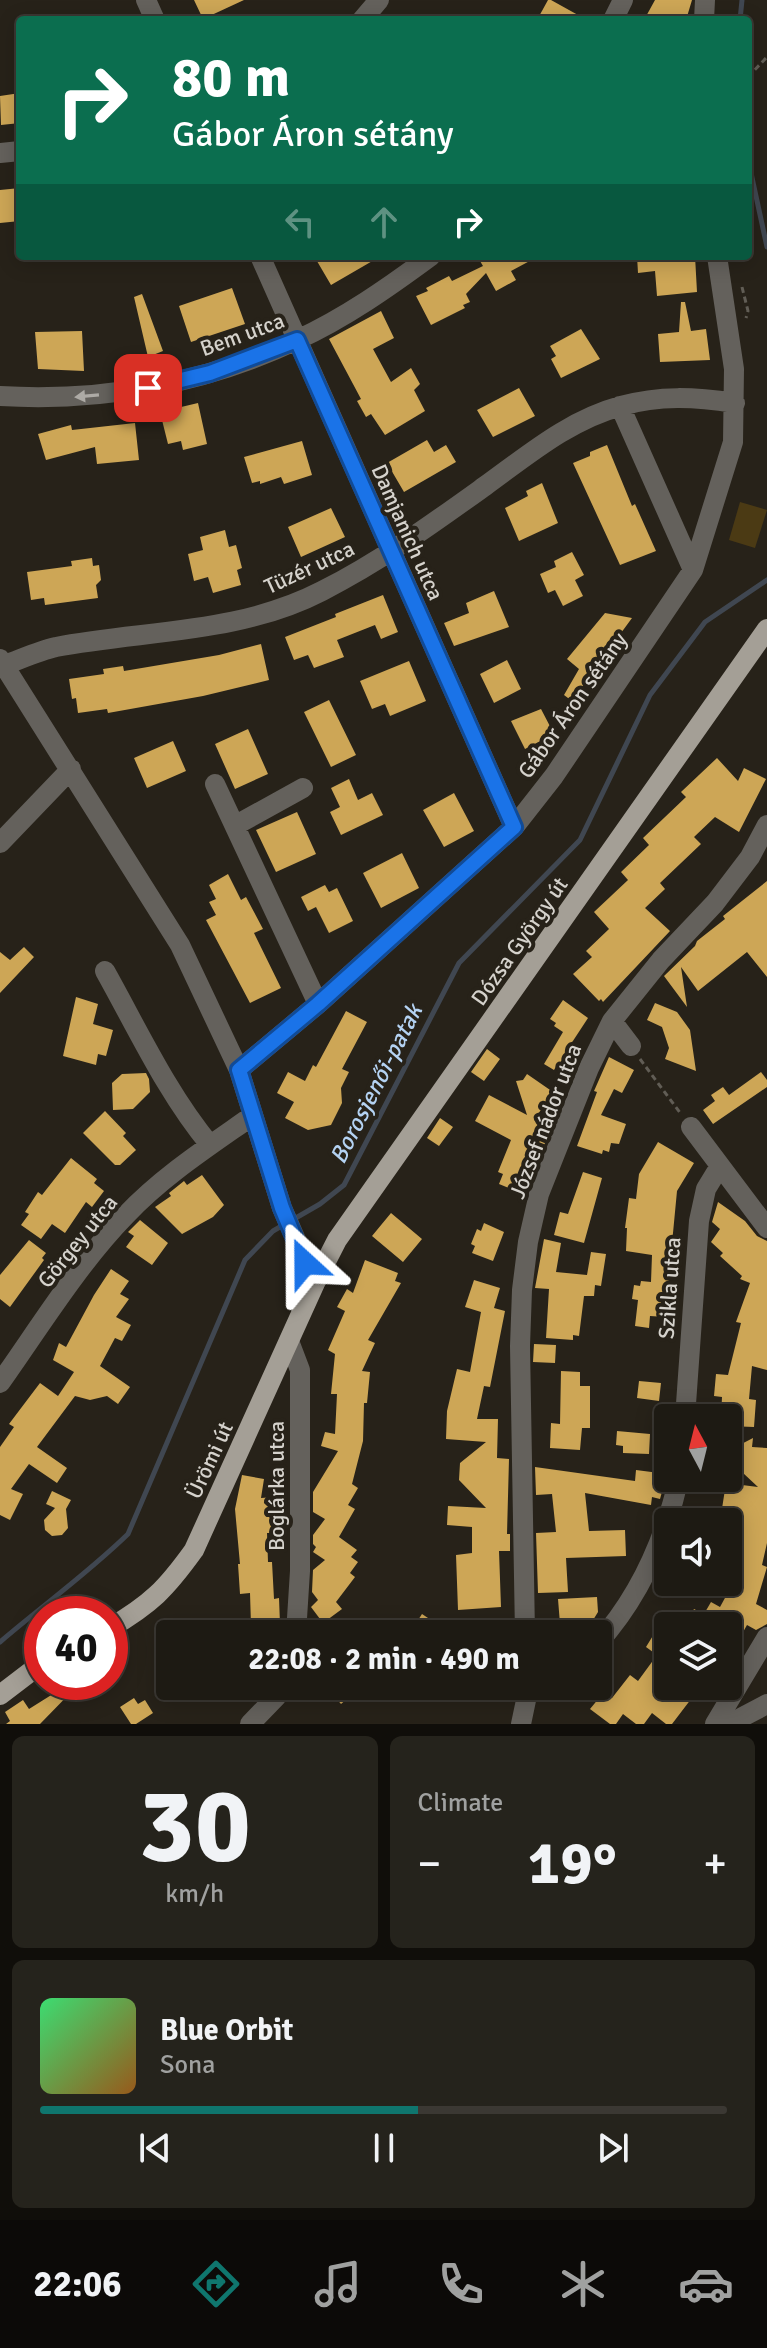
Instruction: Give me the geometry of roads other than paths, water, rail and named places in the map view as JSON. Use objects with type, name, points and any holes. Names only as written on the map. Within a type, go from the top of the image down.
[{"type":"main road","name":"Dózsa György út","points":[[315,1283],[337,1240],[767,629]]},
{"type":"main road","name":"Ürömi út","points":[[128,1618],[143,1609],[171,1583],[194,1550],[315,1283]]},
{"type":"main road","points":[[0,1695],[24,1677]]},
{"type":"street","points":[[365,16],[379,0]]},
{"type":"street","name":"Damjanich utca","points":[[262,260],[514,827]]},
{"type":"street","name":"Bem utca","points":[[0,396],[85,397],[148,388],[210,373],[297,340],[378,294],[425,260]]},
{"type":"street","name":"Gábor Áron sétány","points":[[239,1070],[318,1004],[514,827],[554,776],[693,570],[733,442],[734,369],[718,260]]},
{"type":"street","name":"Tüzér utca","points":[[2,662],[54,647],[183,631],[251,618],[319,593],[391,554],[549,440],[584,419],[620,406],[659,398],[690,396],[735,403]]},
{"type":"street","points":[[620,406],[693,570]]},
{"type":"street","points":[[2,662],[180,945],[239,1070],[282,1208],[315,1283]]},
{"type":"street","points":[[0,843],[71,769]]},
{"type":"street","points":[[215,784],[318,1004]]},
{"type":"street","points":[[236,825],[303,788]]},
{"type":"street","name":"József nádor utca","points":[[525,1620],[520,1346],[528,1242],[539,1194],[589,1068],[612,1021],[661,960],[715,903],[750,857],[767,825]]},
{"type":"street","points":[[105,971],[164,1078],[210,1145]]},
{"type":"street","points":[[612,1021],[631,1046]]},
{"type":"street","name":"Görgey utca","points":[[0,1383],[100,1244],[125,1215],[160,1182],[252,1116]]},
{"type":"street","points":[[691,1127],[767,1228]]},
{"type":"street","name":"Szikla utca","points":[[686,1404],[699,1221],[706,1189],[720,1166]]},
{"type":"street","name":"Boglárka utca","points":[[289,1341],[300,1370],[300,1571],[297,1620]]},
{"type":"street","points":[[612,1627],[655,1556],[675,1492]]},
{"type":"street","points":[[715,1724],[767,1637]]},
{"type":"street","points":[[250,1724],[273,1700]]},
{"type":"street","points":[[521,1724],[526,1700]]},
{"type":"street","points":[[729,1724],[767,1704]]},
{"type":"waterway","name":"Borosjenői-patak","points":[[740,16],[742,0]]},
{"type":"waterway","name":"Borosjenői-patak","points":[[752,178],[767,247]]},
{"type":"waterway","name":"Borosjenői-patak","points":[[294,1219],[344,1185],[459,963],[580,840],[650,695],[705,622],[767,580]]},
{"type":"waterway","name":"Borosjenői-patak","points":[[0,1642],[128,1534],[245,1260],[273,1231],[285,1224]]}]
